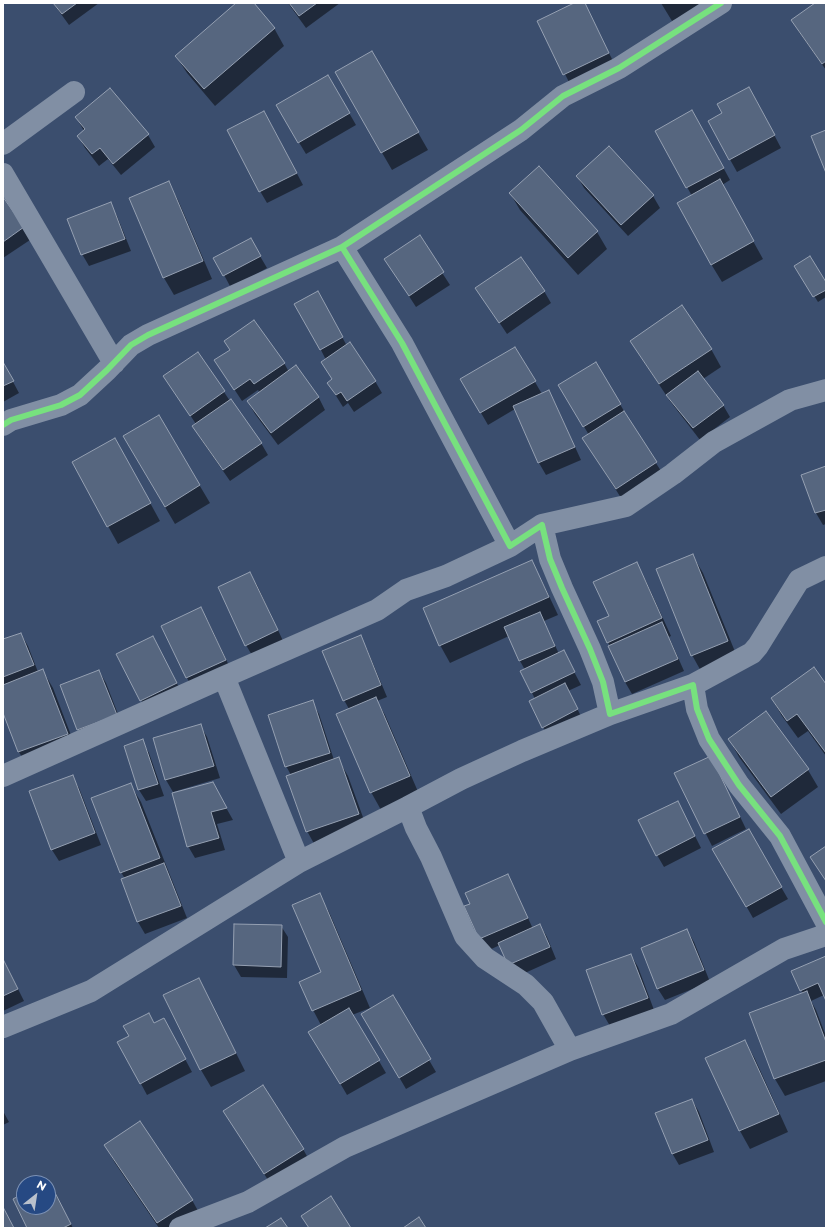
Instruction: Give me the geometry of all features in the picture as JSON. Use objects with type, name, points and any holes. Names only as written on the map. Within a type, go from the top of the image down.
[{"type":"street","points":[[3,425],[11,420],[61,405],[80,395],[131,345],[148,335],[342,247],[521,130],[563,96],[619,68],[721,3]]},
{"type":"street","points":[[3,144],[74,92]]},
{"type":"street","points":[[3,174],[114,363]]},
{"type":"street","points":[[342,247],[402,343],[510,546]]},
{"type":"street","points":[[3,776],[377,610],[406,590],[446,576],[510,546],[542,525],[626,506],[673,474],[714,442],[790,400],[826,390]]},
{"type":"street","points":[[542,525],[550,559],[603,682],[610,714]]},
{"type":"street","points":[[3,1027],[91,991],[300,862],[454,783],[522,751],[610,714],[693,684],[752,653],[799,580],[826,567]]},
{"type":"street","points":[[224,677],[300,862]]},
{"type":"street","points":[[693,684],[697,709],[709,739],[739,785],[780,836],[826,922]]},
{"type":"street","points":[[408,807],[465,936],[485,958],[526,985],[543,1002],[570,1050]]},
{"type":"street","points":[[180,1228],[248,1202],[345,1147],[570,1050],[671,1014],[784,949],[826,935]]},
{"type":"building","points":[[53,3],[77,3],[62,14]]},
{"type":"building","points":[[236,3],[254,3],[275,28],[204,89],[175,56]]},
{"type":"building","points":[[289,3],[317,3],[299,16]]},
{"type":"building","points":[[574,3],[585,3],[609,53],[563,75],[537,21]]},
{"type":"building","points":[[815,3],[826,3],[826,61],[822,64],[791,20]]},
{"type":"building","points":[[372,51],[419,132],[381,153],[335,72]]},
{"type":"building","points":[[328,75],[350,113],[298,143],[276,105]]},
{"type":"building","points":[[749,87],[775,135],[729,160],[708,121],[722,113],[717,104]]},
{"type":"building","points":[[110,88],[149,134],[113,164],[100,148],[92,154],[77,136],[85,129],[75,117]]},
{"type":"building","points":[[692,110],[724,168],[686,188],[655,131]]},
{"type":"building","points":[[264,111],[297,173],[259,192],[227,130]]},
{"type":"building","points":[[826,130],[826,173],[811,136]]},
{"type":"building","points":[[609,146],[654,195],[621,225],[576,176]]},
{"type":"building","points":[[539,166],[598,231],[568,258],[509,193]]},
{"type":"building","points":[[720,179],[754,241],[711,265],[677,203]]},
{"type":"building","points":[[169,181],[203,261],[163,278],[129,198]]},
{"type":"building","points":[[3,197],[24,227],[3,242]]},
{"type":"building","points":[[111,202],[125,239],[81,255],[67,219]]},
{"type":"building","points":[[420,235],[444,272],[409,296],[384,259]]},
{"type":"building","points":[[251,238],[261,256],[223,276],[213,258]]},
{"type":"building","points":[[810,256],[826,282],[826,290],[813,297],[794,266]]},
{"type":"building","points":[[521,257],[545,291],[499,323],[475,288]]},
{"type":"building","points":[[318,291],[343,337],[320,350],[294,304]]},
{"type":"building","points":[[682,305],[712,349],[659,384],[630,341]]},
{"type":"building","points":[[254,320],[285,363],[254,384],[250,379],[234,390],[214,360],[230,350],[224,341]]},
{"type":"building","points":[[350,342],[376,381],[347,401],[341,392],[336,395],[327,383],[332,379],[321,362]]},
{"type":"building","points":[[515,347],[536,381],[480,413],[460,379]]},
{"type":"building","points":[[198,352],[225,391],[190,416],[163,376]]},
{"type":"building","points":[[3,362],[14,381],[3,386]]},
{"type":"building","points":[[596,362],[621,404],[583,427],[558,385]]},
{"type":"building","points":[[296,365],[319,397],[271,433],[247,401]]},
{"type":"building","points":[[698,371],[724,405],[693,428],[666,395]]},
{"type":"building","points":[[549,390],[575,447],[538,463],[513,406]]},
{"type":"building","points":[[231,399],[262,443],[223,470],[192,426]]},
{"type":"building","points":[[624,411],[657,462],[616,489],[582,438]]},
{"type":"building","points":[[159,415],[200,485],[165,507],[123,436]]},
{"type":"building","points":[[115,438],[151,503],[107,527],[72,462]]},
{"type":"building","points":[[826,466],[826,510],[815,513],[801,475]]},
{"type":"building","points":[[693,554],[728,641],[691,656],[656,569]]},
{"type":"building","points":[[532,560],[549,597],[439,646],[423,608]]},
{"type":"building","points":[[637,562],[662,618],[607,643],[597,621],[609,616],[593,582]]},
{"type":"building","points":[[250,572],[278,630],[245,646],[218,587]]},
{"type":"building","points":[[201,607],[226,660],[186,678],[161,626]]},
{"type":"building","points":[[540,612],[555,646],[519,661],[504,627]]},
{"type":"building","points":[[662,622],[678,659],[625,682],[608,646]]},
{"type":"building","points":[[21,633],[34,665],[3,677],[3,639]]},
{"type":"building","points":[[361,635],[381,685],[343,701],[322,651]]},
{"type":"building","points":[[153,636],[177,683],[140,701],[116,654]]},
{"type":"building","points":[[564,650],[575,672],[531,693],[520,671]]},
{"type":"building","points":[[814,667],[826,684],[826,753],[797,714],[787,721],[771,698]]},
{"type":"building","points":[[43,669],[68,734],[18,752],[3,713],[3,685]]},
{"type":"building","points":[[99,670],[117,715],[77,730],[60,685]]},
{"type":"building","points":[[565,683],[578,709],[542,728],[529,701]]},
{"type":"building","points":[[376,697],[410,776],[370,793],[336,714]]},
{"type":"building","points":[[313,700],[330,753],[285,767],[268,715]]},
{"type":"building","points":[[766,711],[809,769],[771,797],[728,739]]},
{"type":"building","points":[[201,724],[214,766],[165,780],[153,738]]},
{"type":"building","points":[[143,739],[158,784],[138,790],[124,746]]},
{"type":"building","points":[[711,756],[740,817],[704,834],[674,773]]},
{"type":"building","points":[[339,757],[359,814],[306,832],[286,776]]},
{"type":"building","points":[[73,775],[95,833],[51,850],[29,791]]},
{"type":"building","points":[[213,782],[227,808],[211,812],[219,838],[187,847],[172,793]]},
{"type":"building","points":[[131,783],[160,858],[120,873],[91,798]]},
{"type":"building","points":[[678,801],[695,836],[656,856],[638,820]]},
{"type":"building","points":[[749,829],[782,887],[746,907],[712,849]]},
{"type":"building","points":[[826,846],[826,881],[810,857]]},
{"type":"building","points":[[164,863],[181,906],[137,922],[121,879]]},
{"type":"building","points":[[508,874],[528,918],[479,939],[464,906],[470,904],[465,893]]},
{"type":"building","points":[[320,893],[361,990],[312,1011],[299,982],[321,972],[292,905]]},
{"type":"building","points":[[234,924],[282,925],[281,967],[233,965]]},
{"type":"building","points":[[540,924],[550,947],[508,965],[498,943]]},
{"type":"building","points":[[687,929],[704,970],[657,989],[641,948]]},
{"type":"building","points":[[631,954],[648,998],[602,1015],[586,970]]},
{"type":"building","points":[[826,956],[826,1001],[818,983],[800,991],[791,971]]},
{"type":"building","points":[[3,959],[18,989],[3,996]]},
{"type":"building","points":[[199,978],[236,1053],[200,1070],[163,995]]},
{"type":"building","points":[[807,991],[826,1042],[826,1060],[774,1079],[749,1013]]},
{"type":"building","points":[[393,995],[431,1059],[399,1078],[361,1014]]},
{"type":"building","points":[[349,1008],[380,1060],[340,1084],[308,1032]]},
{"type":"building","points":[[149,1013],[154,1023],[164,1018],[186,1059],[140,1084],[117,1042],[129,1036],[123,1026]]},
{"type":"building","points":[[745,1040],[779,1114],[739,1131],[705,1058]]},
{"type":"building","points":[[263,1085],[304,1149],[264,1174],[223,1111]]},
{"type":"building","points":[[692,1099],[708,1140],[672,1154],[655,1113]]},
{"type":"building","points":[[140,1121],[193,1200],[157,1223],[104,1145]]},
{"type":"building","points":[[56,1195],[71,1224],[63,1228],[27,1228],[21,1215],[56,1215]]},
{"type":"building","points":[[331,1196],[351,1228],[309,1228],[301,1216]]},
{"type":"building","points":[[16,1197],[16,1205],[13,1199]]},
{"type":"building","points":[[3,1207],[14,1228],[3,1228]]},
{"type":"building","points":[[419,1217],[426,1228],[403,1228]]},
{"type":"building","points":[[281,1218],[288,1228],[265,1228]]},
{"type":"cycle path","points":[[3,425],[11,420],[61,405],[80,395],[131,345],[148,335],[342,247],[521,130],[563,96],[619,68],[721,3]]},
{"type":"cycle path","points":[[342,247],[402,343],[510,546],[542,525],[550,559],[603,682],[610,714],[693,685],[697,709],[709,739],[739,785],[780,836],[826,922]]}]
